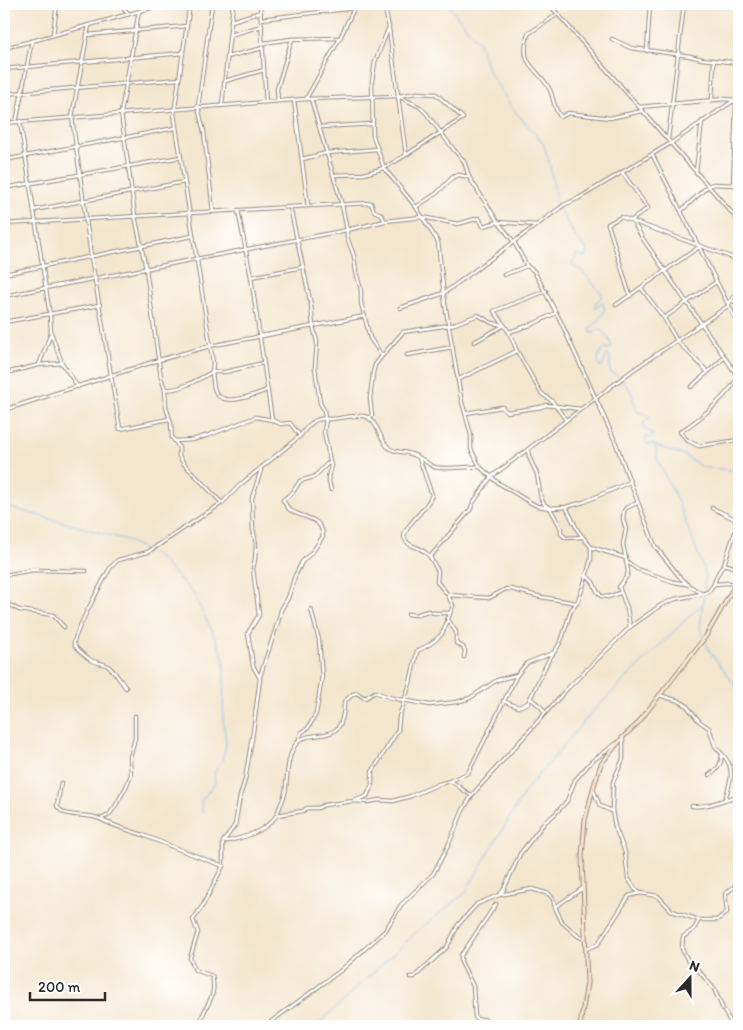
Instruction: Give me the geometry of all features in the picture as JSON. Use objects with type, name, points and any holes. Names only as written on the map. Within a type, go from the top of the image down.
[{"type":"street","points":[[53,35],[57,4]]},
{"type":"street","points":[[120,4],[129,14]]},
{"type":"street","points":[[4,48],[165,4]]},
{"type":"street","points":[[190,4],[175,109],[175,128],[213,363],[212,372],[215,391],[221,397],[236,400],[267,390]]},
{"type":"street","points":[[212,4],[198,107],[204,132],[213,212]]},
{"type":"street","points":[[222,105],[233,4]]},
{"type":"street","points":[[260,4],[266,102]]},
{"type":"street","points":[[306,99],[340,38],[356,4]]},
{"type":"street","points":[[384,4],[406,155]]},
{"type":"street","points":[[549,4],[739,221]]},
{"type":"street","points":[[647,51],[650,4]]},
{"type":"street","points":[[668,139],[684,4]]},
{"type":"street","points":[[261,19],[354,8]]},
{"type":"street","points":[[139,11],[121,113],[135,216],[146,269],[161,378],[165,389],[166,407],[171,423],[172,438],[179,448],[179,456],[184,464],[222,503]]},
{"type":"street","points":[[231,21],[261,12]]},
{"type":"street","points":[[558,14],[528,34],[525,44],[527,62],[550,88],[560,117],[568,113],[610,118],[643,111]]},
{"type":"street","points":[[89,25],[72,117],[91,256],[120,429],[169,418]]},
{"type":"street","points":[[87,35],[186,26]]},
{"type":"street","points":[[230,35],[262,26]]},
{"type":"street","points":[[389,28],[375,62],[372,96],[374,136],[384,168],[416,207],[438,242],[449,326],[458,379],[471,435],[471,449],[480,468],[497,482],[526,500],[537,506],[550,508],[566,507],[584,502],[630,482]]},
{"type":"street","points":[[263,43],[292,39],[340,38]]},
{"type":"street","points":[[278,101],[277,89],[292,39]]},
{"type":"street","points":[[612,39],[631,48],[739,63]]},
{"type":"street","points":[[16,122],[32,41]]},
{"type":"street","points":[[227,58],[263,48]]},
{"type":"street","points":[[4,69],[182,53]]},
{"type":"street","points":[[712,100],[714,60]]},
{"type":"street","points":[[225,81],[264,70]]},
{"type":"street","points":[[4,94],[179,80]]},
{"type":"street","points":[[4,123],[222,105],[306,99],[398,96],[417,93],[436,94],[463,118],[384,168],[364,174],[333,175]]},
{"type":"street","points":[[398,96],[420,107],[464,161],[469,177],[498,222],[514,242],[527,266],[534,271],[560,320],[615,441],[655,546],[687,584],[702,594]]},
{"type":"street","points":[[400,308],[444,293],[564,205],[671,143],[739,97]]},
{"type":"street","points":[[311,99],[342,204],[347,237],[354,256],[361,290],[361,303],[370,338],[382,356]]},
{"type":"street","points":[[294,100],[308,206]]},
{"type":"street","points":[[639,107],[712,100],[734,100]]},
{"type":"street","points":[[733,185],[738,106],[734,100]]},
{"type":"street","points":[[20,121],[50,315],[51,333],[62,363],[78,387]]},
{"type":"street","points":[[696,173],[702,121]]},
{"type":"street","points":[[319,127],[373,124]]},
{"type":"street","points":[[4,160],[175,128]]},
{"type":"street","points":[[302,159],[327,152],[378,149]]},
{"type":"street","points":[[652,154],[739,326]]},
{"type":"street","points":[[4,188],[181,157]]},
{"type":"street","points":[[622,172],[648,208],[632,220]]},
{"type":"street","points":[[416,207],[437,193],[453,177],[459,175],[469,177]]},
{"type":"street","points":[[34,210],[184,182]]},
{"type":"street","points":[[681,212],[708,186],[713,184],[739,185]]},
{"type":"street","points":[[4,224],[371,203],[374,210],[381,214],[384,220]]},
{"type":"street","points":[[290,207],[311,305],[312,326],[317,342],[316,368],[320,403],[324,410],[324,432],[330,463],[328,477],[331,490]]},
{"type":"street","points":[[238,210],[272,420]]},
{"type":"street","points":[[4,296],[245,248],[347,230],[384,220],[422,217],[458,224],[479,218],[483,226],[498,222],[537,224]]},
{"type":"street","points":[[630,296],[608,224],[622,217],[739,260]]},
{"type":"street","points":[[632,220],[664,271],[739,378],[727,394],[699,419],[680,432],[688,441],[699,446],[739,440]]},
{"type":"street","points":[[4,274],[192,236]]},
{"type":"street","points":[[616,305],[698,246]]},
{"type":"street","points":[[504,275],[527,266]]},
{"type":"street","points":[[250,277],[303,267]]},
{"type":"street","points":[[664,318],[716,282]]},
{"type":"street","points":[[430,556],[470,510],[473,502],[492,477],[546,434],[583,409],[633,370],[728,306],[739,287]]},
{"type":"street","points":[[641,288],[664,318],[677,341],[708,372]]},
{"type":"street","points":[[546,291],[494,311],[509,332],[517,351],[542,393],[552,401],[566,420]]},
{"type":"street","points":[[732,301],[739,304]]},
{"type":"street","points":[[4,322],[100,305]]},
{"type":"street","points":[[509,332],[533,324],[556,313]]},
{"type":"street","points":[[369,418],[372,414],[370,398],[375,365],[403,332],[449,326],[478,315],[492,323],[504,326]]},
{"type":"street","points":[[4,410],[159,360],[210,346],[365,316]]},
{"type":"street","points":[[474,342],[504,326]]},
{"type":"street","points":[[38,365],[51,333]]},
{"type":"street","points":[[407,354],[453,347]]},
{"type":"street","points":[[458,379],[517,351]]},
{"type":"street","points":[[4,352],[6,373],[38,365],[62,363]]},
{"type":"street","points":[[691,387],[724,358]]},
{"type":"street","points":[[165,389],[176,388],[203,378],[212,372],[225,372],[263,363]]},
{"type":"street","points":[[465,413],[469,414],[502,407],[507,412],[510,412],[546,405],[583,409]]},
{"type":"street","points":[[126,688],[107,666],[93,662],[75,646],[74,642],[78,629],[110,568],[118,560],[148,552],[222,503],[241,484],[261,470],[300,436],[314,420],[362,416],[369,418],[377,428],[386,446],[394,451],[406,452],[440,468],[461,466],[480,468]]},
{"type":"street","points":[[175,441],[200,438],[256,418],[272,420],[281,424],[290,423],[300,436]]},
{"type":"street","points":[[528,450],[529,457],[537,474],[542,499],[545,505],[550,508],[561,528],[561,534],[566,538],[582,537]]},
{"type":"street","points":[[354,801],[367,796],[372,784],[372,772],[398,730],[399,716],[406,699],[418,651],[441,635],[453,606],[448,594],[438,582],[438,572],[430,556],[420,549],[410,546],[406,543],[404,537],[408,527],[426,506],[432,495],[418,457]]},
{"type":"street","points":[[200,1026],[204,1010],[212,999],[213,981],[212,976],[195,970],[190,958],[198,932],[193,920],[223,866],[223,842],[234,825],[241,790],[245,780],[260,678],[281,610],[288,598],[302,562],[314,550],[323,536],[321,526],[317,521],[290,510],[283,500],[293,492],[300,480],[314,477],[326,464],[330,463]]},
{"type":"street","points":[[260,678],[253,666],[248,633],[259,615],[253,569],[256,544],[252,498],[261,470]]},
{"type":"street","points":[[630,627],[627,608],[620,593],[620,584],[627,576],[628,570],[623,544],[626,530],[623,519],[626,508],[638,503]]},
{"type":"street","points":[[503,702],[518,707],[528,703],[546,663],[562,639],[571,610],[577,603],[584,587],[591,559],[591,547],[588,541],[582,537],[566,507]]},
{"type":"street","points":[[265,1026],[340,971],[385,931],[401,905],[433,874],[472,795],[566,690],[630,627],[662,605],[675,599],[708,592],[724,564],[739,521],[712,508]]},
{"type":"street","points":[[591,547],[626,559],[637,569],[674,582],[687,584]]},
{"type":"street","points":[[724,564],[739,569]]},
{"type":"street","points":[[4,575],[33,570],[86,570]]},
{"type":"street","points":[[586,575],[593,582],[601,596],[608,598],[620,593]]},
{"type":"street","points":[[580,1026],[588,983],[584,939],[582,856],[585,820],[601,764],[638,723],[706,636],[739,578]]},
{"type":"street","points":[[714,584],[735,584]]},
{"type":"street","points":[[448,594],[489,598],[506,589],[511,589],[541,598],[577,603]]},
{"type":"street","points":[[4,602],[19,610],[53,615],[64,627]]},
{"type":"street","points":[[223,842],[254,834],[268,825],[277,815],[278,807],[285,794],[294,747],[298,742],[301,732],[308,728],[316,714],[322,677],[319,640],[311,609]]},
{"type":"street","points":[[408,614],[415,616],[428,611],[449,613]]},
{"type":"street","points":[[447,618],[456,632],[456,643],[463,647],[465,651],[464,657]]},
{"type":"street","points":[[277,815],[303,811],[307,808],[318,808],[324,805],[354,801],[393,801],[412,796],[468,773],[516,675],[527,663],[554,653]]},
{"type":"street","points":[[298,742],[337,730],[344,713],[344,702],[353,694],[357,693],[365,698],[374,692],[392,698],[406,699],[430,705],[457,702],[470,698],[497,680],[516,675]]},
{"type":"street","points":[[660,695],[686,705],[700,722],[709,728],[716,746],[729,761],[732,772],[726,799]]},
{"type":"street","points":[[530,698],[541,707],[545,714]]},
{"type":"street","points":[[101,819],[110,815],[131,775],[130,757],[135,738],[135,716]]},
{"type":"street","points":[[624,737],[623,759],[613,782],[612,811],[615,827],[625,852],[628,878],[640,893]]},
{"type":"street","points":[[499,895],[503,891],[520,854],[545,822],[554,816],[567,801],[575,780],[592,761],[620,742]]},
{"type":"street","points":[[710,775],[718,770],[721,765],[722,754]]},
{"type":"street","points":[[450,781],[458,785],[463,792],[472,795]]},
{"type":"street","points":[[62,783],[57,803],[58,808],[68,814],[85,814],[101,819],[108,824],[223,866]]},
{"type":"street","points":[[593,789],[600,806],[612,811]]},
{"type":"street","points":[[692,806],[702,807],[739,796]]},
{"type":"street","points":[[735,797],[739,806]]},
{"type":"street","points":[[585,949],[598,944],[629,896],[640,893],[658,896],[672,911],[700,920],[717,920],[727,912],[725,894],[739,883]]},
{"type":"street","points":[[555,907],[583,888]]},
{"type":"street","points":[[410,977],[414,977],[447,948],[458,925],[477,904],[499,895],[532,889],[549,894],[553,899],[562,922],[584,939]]},
{"type":"street","points":[[493,1026],[484,1019],[478,1020],[475,1017],[473,986],[461,962],[461,955],[496,904]]},
{"type":"street","points":[[700,920],[694,929],[683,937],[682,950],[688,961],[694,965],[714,989],[733,1026]]},
{"type":"waterway","points":[[450,4],[449,6],[479,43],[489,72],[513,109],[543,143],[549,161],[557,205],[577,239],[586,248],[587,254],[585,257],[577,254],[572,263],[574,267],[581,270],[602,294],[602,297],[595,304],[596,309],[602,302],[605,309],[599,321],[590,328],[591,333],[601,330],[608,337],[612,347],[610,349],[605,348],[598,356],[600,367],[603,365],[607,355],[610,356],[610,372],[620,378],[628,388],[639,413],[648,415],[649,418],[643,425],[653,436],[651,438],[646,437],[647,444],[654,444],[684,455],[702,467],[739,471]]},
{"type":"waterway","points":[[655,446],[658,461],[678,502],[706,575],[700,628],[710,652],[739,690]]},
{"type":"waterway","points":[[4,506],[127,540],[159,558],[193,593],[217,641],[224,660],[223,719],[226,744],[222,761],[214,773],[215,783],[201,801],[203,813]]},
{"type":"waterway","points":[[316,1026],[421,928],[464,894],[526,790],[593,711],[703,603]]}]
